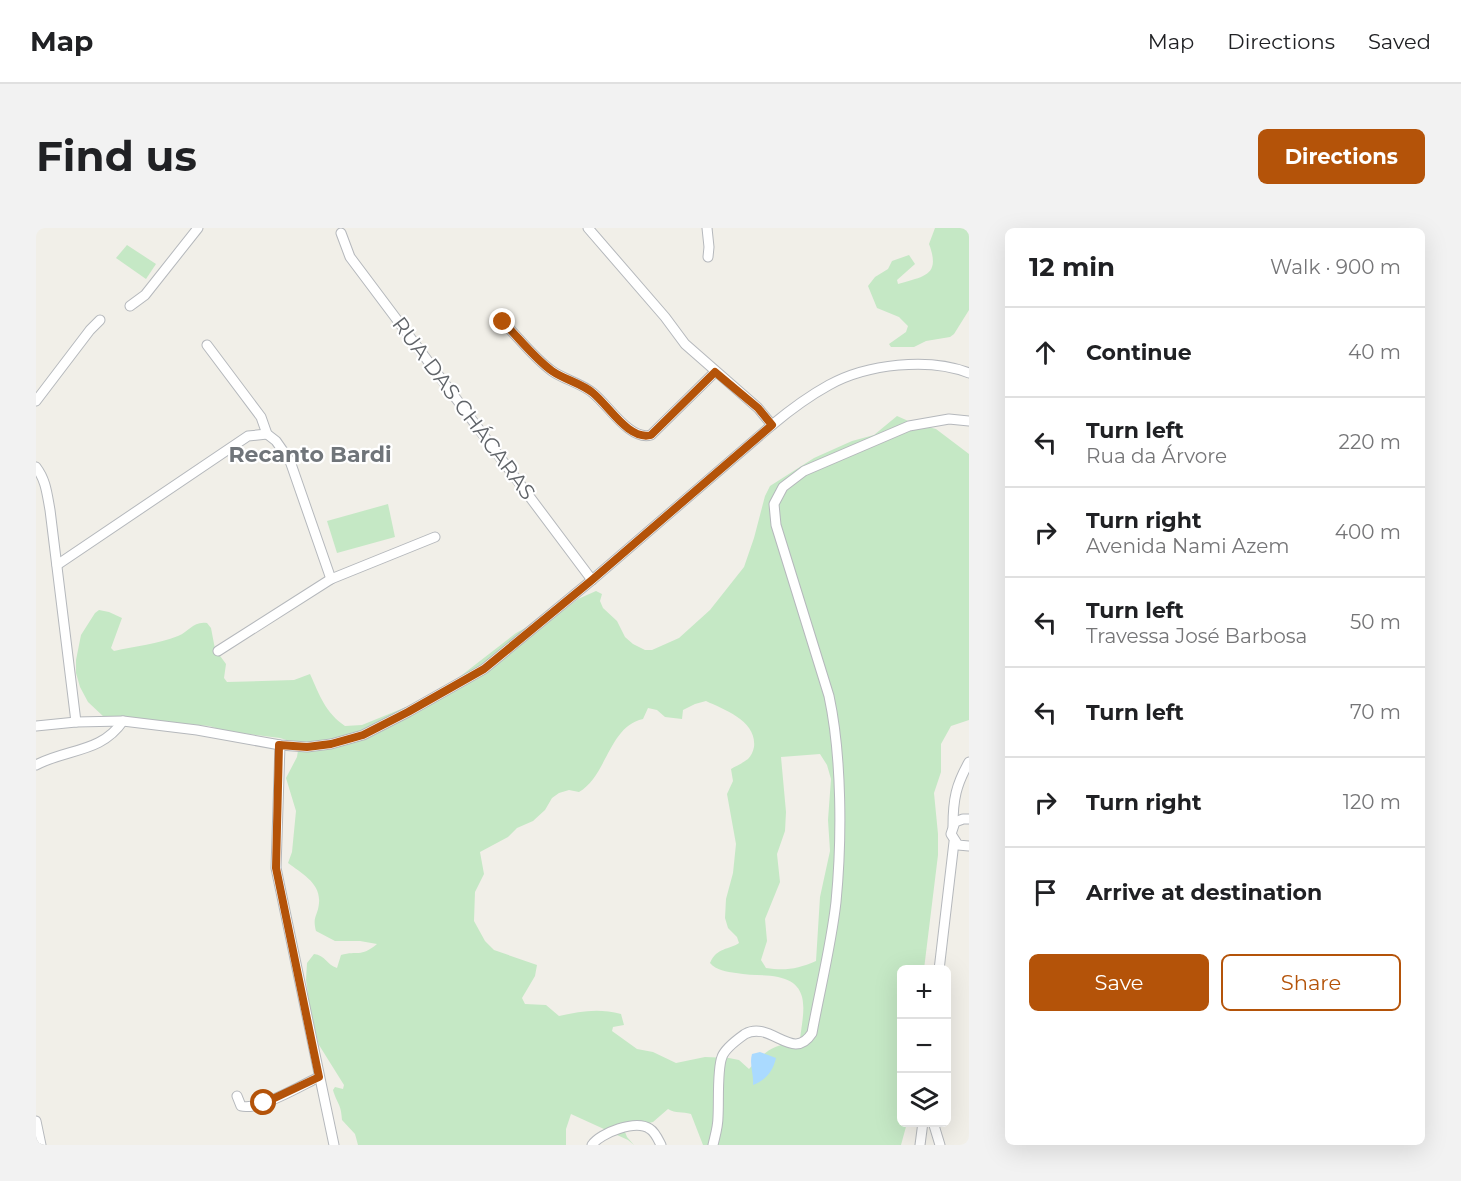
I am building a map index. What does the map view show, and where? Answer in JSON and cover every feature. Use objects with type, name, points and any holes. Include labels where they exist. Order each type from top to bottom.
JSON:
[{"type":"street","points":[[130,306],[145,295],[198,228]]},
{"type":"street","points":[[588,228],[666,317],[685,344],[758,408],[772,425]]},
{"type":"street","points":[[708,228],[708,257]]},
{"type":"street","name":"RUA DAS CHÁCARAS","points":[[341,233],[350,257],[592,580]]},
{"type":"street","points":[[36,401],[100,320]]},
{"type":"street","points":[[503,322],[554,373],[586,388],[629,430],[646,437],[651,435],[715,372]]},
{"type":"street","points":[[207,345],[261,417],[267,434],[276,441],[290,461],[331,579]]},
{"type":"street","points":[[36,726],[123,721],[197,730],[279,745],[307,747],[331,744],[363,735],[484,669],[592,580],[791,409],[830,384],[875,368],[919,364],[957,368],[969,373]]},
{"type":"street","points":[[713,1145],[718,1121],[721,1060],[727,1049],[745,1034],[754,1031],[767,1033],[800,1045],[812,1033],[835,904],[839,865],[835,723],[829,696],[776,525],[774,504],[783,487],[804,471],[898,430],[949,418],[969,421]]},
{"type":"street","points":[[57,565],[248,436],[267,434]]},
{"type":"street","points":[[36,467],[46,486],[76,722]]},
{"type":"street","points":[[218,651],[331,579],[435,537]]},
{"type":"street","points":[[36,765],[97,745],[114,734],[123,721]]},
{"type":"street","points":[[279,745],[276,868],[334,1145]]},
{"type":"street","points":[[939,965],[954,842],[951,834],[952,802],[959,779],[969,762]]},
{"type":"street","points":[[953,826],[959,820],[969,819]]},
{"type":"street","points":[[954,842],[962,846],[969,846]]},
{"type":"street","points":[[237,1096],[241,1106],[248,1108],[264,1103],[319,1077]]},
{"type":"street","points":[[36,1121],[41,1145]]},
{"type":"street","points":[[592,1145],[599,1136],[641,1125],[654,1132],[661,1145]]},
{"type":"street","points":[[920,1145],[922,1127]]},
{"type":"street","points":[[935,1127],[940,1145]]},
{"type":"green space","points":[[935,228],[969,228],[969,310],[950,337],[926,341],[914,347],[891,347],[889,344],[906,332],[908,326],[899,317],[877,308],[868,286],[875,277],[888,269],[892,261],[909,255],[915,264],[897,280],[898,284],[928,273],[933,263],[929,244]]},
{"type":"green space","points":[[127,245],[156,264],[146,279],[116,258]]},
{"type":"green space","points":[[897,416],[936,429],[969,454],[969,720],[951,726],[941,744],[941,772],[934,793],[938,855],[924,965],[897,965],[897,1127],[906,1127],[901,1145],[703,1145],[691,1114],[668,1109],[653,1122],[627,1128],[625,1132],[627,1137],[634,1145],[628,1140],[571,1114],[566,1129],[566,1145],[358,1145],[355,1134],[342,1120],[340,1107],[333,1090],[335,1087],[343,1089],[344,1085],[319,1045],[311,1015],[306,980],[307,963],[314,954],[321,956],[337,968],[341,955],[363,952],[377,944],[335,941],[316,931],[315,919],[319,903],[317,890],[309,879],[288,863],[292,852],[296,811],[286,778],[297,757],[299,744],[280,738],[226,731],[209,726],[104,717],[88,702],[76,673],[81,635],[95,613],[99,610],[122,618],[111,648],[114,651],[170,639],[195,625],[207,623],[211,628],[215,649],[226,664],[224,678],[227,682],[294,680],[310,674],[324,703],[338,721],[345,726],[362,725],[411,705],[458,678],[516,633],[529,626],[534,633],[578,599],[596,591],[602,594],[600,601],[603,608],[617,621],[625,637],[633,644],[645,650],[652,650],[679,638],[710,610],[744,567],[770,486],[814,458],[852,441],[874,435]],"holes":[[[706,701],[745,723],[754,738],[752,754],[731,769],[733,781],[727,794],[736,844],[733,873],[726,899],[725,918],[728,928],[737,937],[739,943],[720,951],[710,963],[725,971],[773,976],[789,981],[801,993],[803,1001],[800,1039],[770,1050],[749,1069],[739,1060],[729,1058],[705,1057],[676,1063],[653,1052],[637,1049],[612,1031],[613,1027],[624,1025],[621,1014],[590,1011],[559,1016],[546,1005],[525,1004],[522,998],[535,976],[537,965],[494,950],[485,941],[474,921],[475,892],[484,874],[480,852],[508,837],[517,828],[533,821],[559,793],[569,790],[579,792],[588,785],[615,741],[632,723],[643,719],[648,708],[657,710],[665,717],[682,719],[683,710]],[[820,754],[827,765],[831,779],[828,820],[830,851],[820,897],[816,961],[791,969],[766,968],[761,960],[767,941],[765,919],[780,882],[777,854],[785,831],[786,812],[781,757]]]},
{"type":"green space","points":[[388,504],[395,537],[337,553],[327,521]]},
{"type":"water","points":[[760,1052],[776,1058],[768,1074],[753,1085],[752,1054]]},
{"type":"district","name":"Recanto Bardi","points":[[310,454]]},
{"type":"route","points":[[264,1103],[319,1077],[276,868],[279,745],[307,747],[331,744],[363,735],[484,669],[592,580],[772,425],[758,408],[715,372],[651,435],[646,437],[637,434],[629,430],[595,394],[554,373],[542,363],[503,322]]}]
